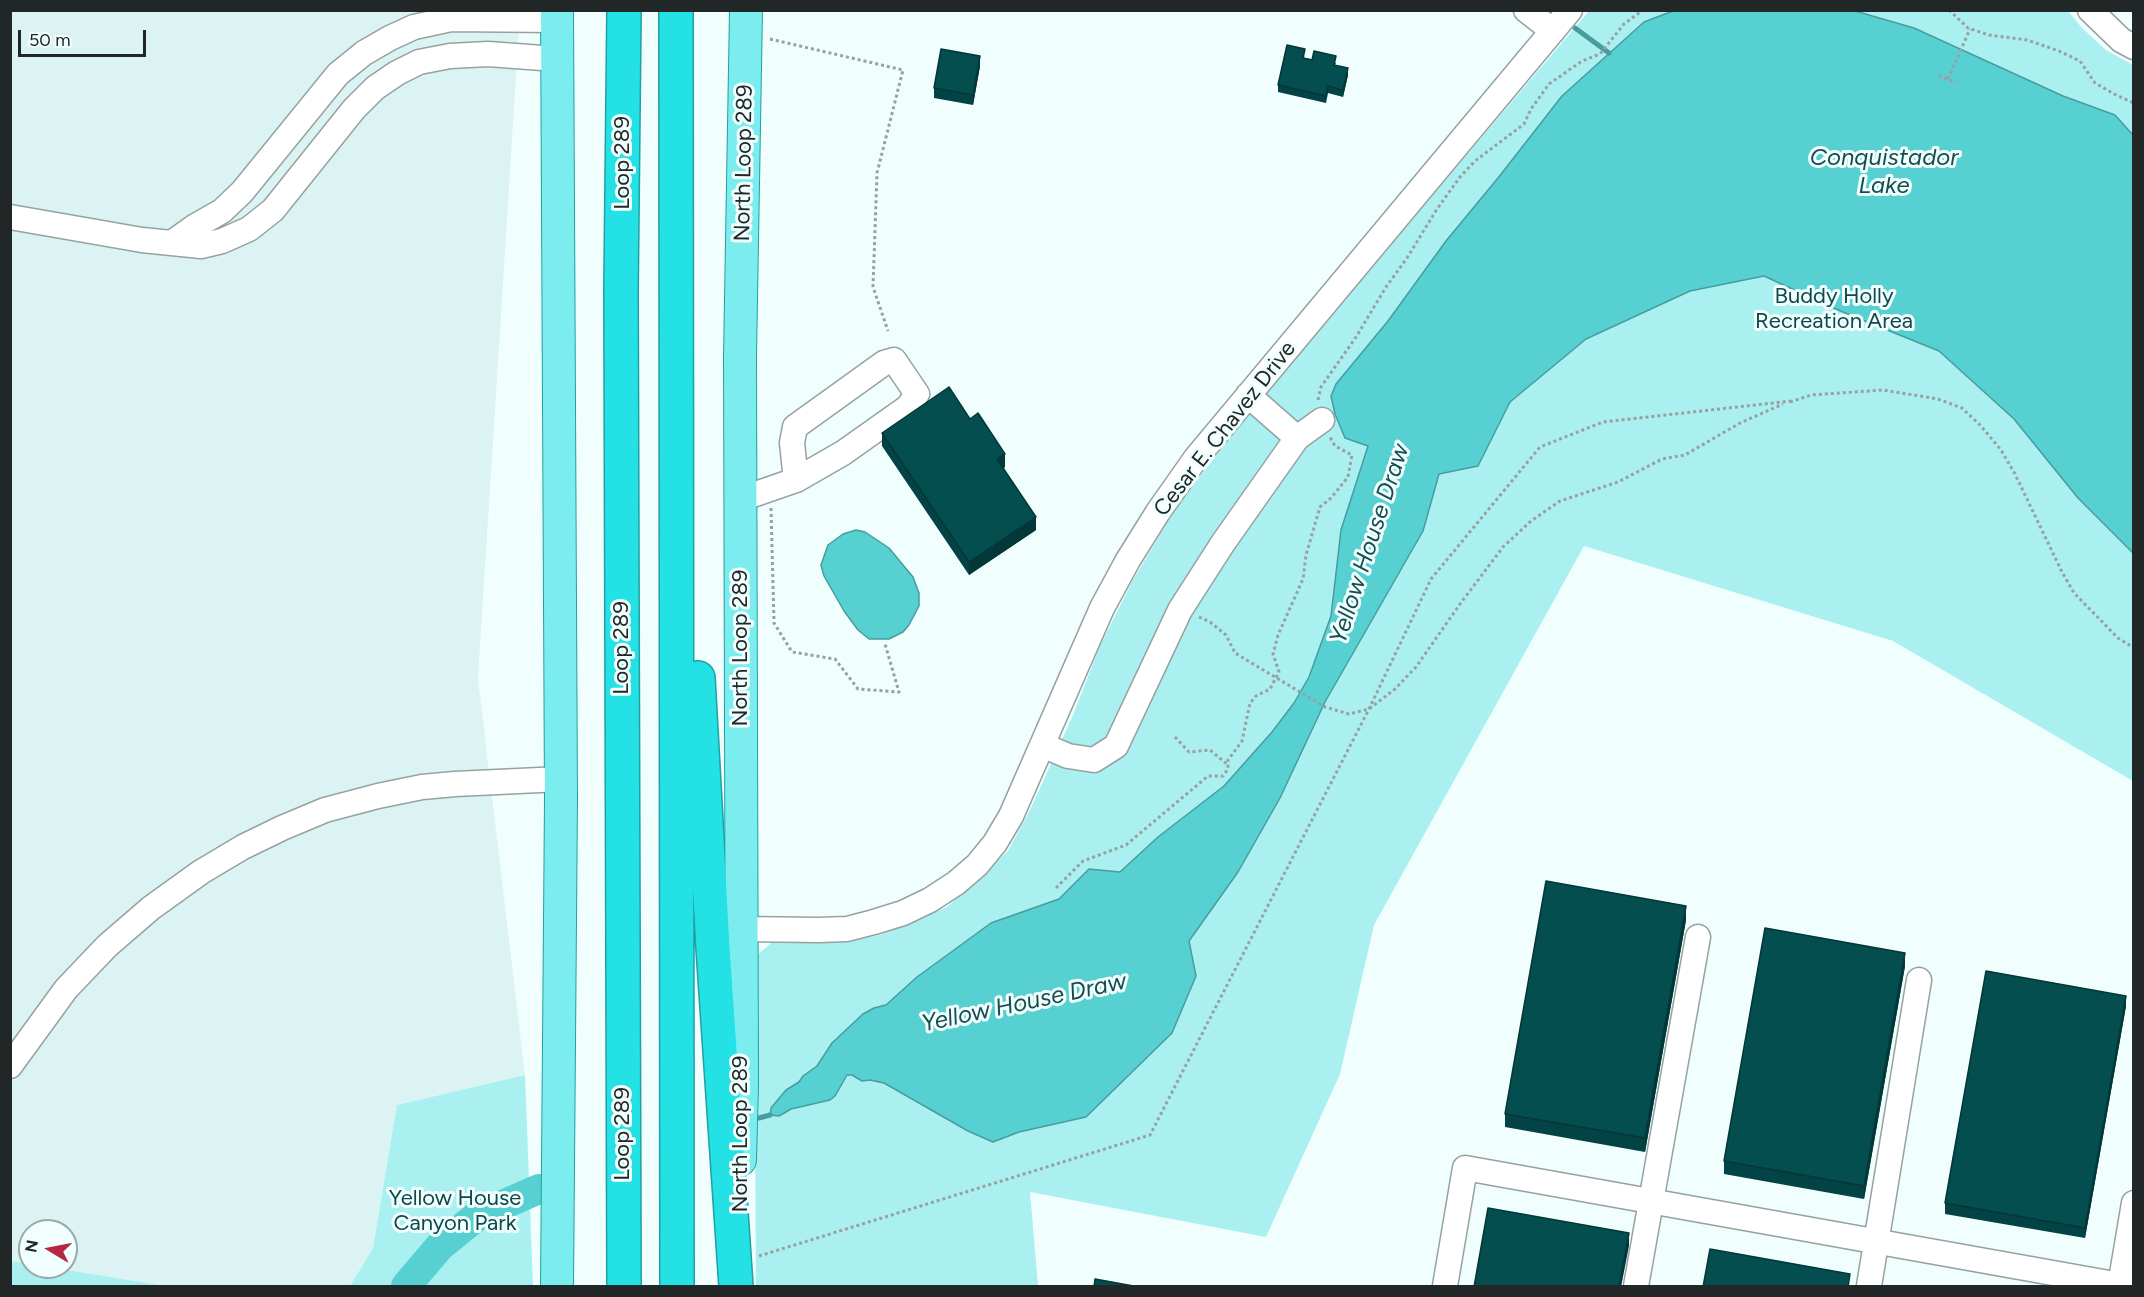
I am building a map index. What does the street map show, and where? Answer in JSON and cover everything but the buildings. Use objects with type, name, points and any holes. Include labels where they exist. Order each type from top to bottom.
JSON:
[{"type":"highway","points":[[607,10],[621,290]]},
{"type":"highway","name":"Loop 289","points":[[624,10],[621,290],[624,1287]]},
{"type":"highway","points":[[676,10],[677,1287]]},
{"type":"highway","points":[[676,147],[690,82],[691,10]]},
{"type":"highway","points":[[676,423],[692,482],[692,537],[713,958],[739,1278]]},
{"type":"highway","points":[[605,1287],[623,1134]]},
{"type":"main road","name":"North Loop 289","points":[[739,1278],[742,1085],[740,357],[746,10]]},
{"type":"main road","points":[[557,15],[561,779],[557,1287]]},
{"type":"street","points":[[1526,10],[1553,31]]},
{"type":"street","name":"Cesar E. Chavez Drive","points":[[740,929],[847,929],[903,914],[956,883],[977,865],[995,843],[1011,816],[1102,608],[1128,560],[1196,458],[1570,10]]},
{"type":"street","points":[[2090,10],[2121,40],[2133,47]]},
{"type":"street","points":[[173,242],[229,205],[338,74],[364,53],[414,27],[451,19],[557,15]]},
{"type":"street","points":[[10,217],[142,240],[201,246],[222,242],[249,229],[273,210],[354,109],[375,88],[397,73],[419,62],[450,56],[488,54],[556,59]]},
{"type":"street","points":[[741,500],[796,480],[843,453],[908,407],[917,394],[894,360],[884,363],[795,427],[792,443],[796,480]]},
{"type":"street","points":[[1248,395],[1297,438]]},
{"type":"street","points":[[1042,746],[1068,756],[1094,760],[1116,746],[1180,609],[1297,438],[1322,420]]},
{"type":"street","points":[[10,1066],[66,989],[107,946],[159,902],[201,872],[243,847],[325,810],[378,796],[455,783],[561,779]]},
{"type":"street","points":[[1636,1287],[1698,937]]},
{"type":"street","points":[[1869,1287],[1920,980]]},
{"type":"street","points":[[1444,1287],[1465,1168],[2120,1286],[2133,1203]]},
{"type":"path","points":[[1056,888],[1083,861],[1126,845],[1208,776],[1223,776],[1228,768],[1228,760],[1242,741],[1250,704],[1256,696],[1270,689],[1279,672],[1273,654],[1278,635],[1303,579],[1306,555],[1320,507],[1331,498],[1348,477],[1353,455],[1335,446],[1322,420],[1318,400],[1321,387],[1356,337],[1437,208],[1460,177],[1475,161],[1524,124],[1531,109],[1549,84],[1582,61],[1600,54],[1624,24],[1643,10]]},
{"type":"path","points":[[1949,10],[1970,29],[1989,35],[2027,40],[2080,61],[2095,83],[2133,103]]},
{"type":"path","points":[[1948,79],[1970,29]]},
{"type":"path","points":[[765,37],[903,70],[877,173],[873,286],[888,331]]},
{"type":"path","points":[[1939,75],[1956,83]]},
{"type":"path","points":[[1180,609],[1210,622],[1226,635],[1235,653],[1325,707],[1349,714],[1370,709],[1395,689],[1416,667],[1503,547],[1531,521],[1560,501],[1618,482],[1662,459],[1685,455],[1772,407],[1811,395],[1884,390],[1938,399],[1962,408],[1994,442],[2015,474],[2074,593],[2118,638],[2133,648]]},
{"type":"path","points":[[739,1278],[1150,1135],[1370,709],[1431,579],[1540,447],[1603,422],[1791,401]]},
{"type":"path","points":[[771,489],[774,623],[792,652],[835,659],[858,689],[899,692],[885,644]]},
{"type":"path","points":[[1176,737],[1189,752],[1210,750],[1228,765]]},
{"type":"shaded area","points":[[10,11],[520,11],[478,679],[525,1075],[397,1105],[373,1248],[350,1286],[166,1286],[78,1272],[78,1219],[18,1219],[18,1262],[11,1261]]},
{"type":"green space","name":"Buddy Holly Recreation Area","points":[[1589,11],[2068,11],[2082,28],[2106,50],[2133,65],[2133,781],[1893,641],[1584,546],[1374,925],[1340,1074],[1266,1237],[1030,1192],[1038,1286],[756,1286],[754,958],[771,943],[829,943],[880,935],[947,907],[1008,851],[1031,808],[1073,715],[1100,646],[1133,580],[1178,505],[1262,396]]},
{"type":"green space","name":"Yellow House Canyon Park","points":[[525,1075],[533,1286],[350,1286],[373,1248],[397,1105]]},
{"type":"green space","points":[[10,1261],[18,1262],[18,1279],[78,1279],[78,1272],[166,1286],[11,1286]]},
{"type":"water","name":"Conquistador Lake","points":[[1673,11],[1855,11],[1914,28],[2063,96],[2115,115],[2133,135],[2133,553],[2078,498],[2014,419],[1939,351],[1838,310],[1764,276],[1690,291],[1586,339],[1510,402],[1478,466],[1439,474],[1423,531],[1325,702],[1280,798],[1238,872],[1189,941],[1196,976],[1172,1033],[1086,1117],[1019,1132],[993,1142],[968,1131],[884,1083],[862,1081],[852,1075],[847,1075],[835,1096],[830,1100],[791,1109],[779,1116],[770,1115],[771,1108],[786,1090],[817,1066],[832,1043],[863,1014],[886,1005],[917,977],[991,923],[1059,899],[1089,869],[1120,872],[1158,837],[1224,786],[1272,732],[1294,703],[1309,677],[1331,616],[1341,530],[1368,446],[1345,438],[1335,414],[1331,396],[1336,384],[1388,321],[1446,241],[1562,96],[1644,22]]},
{"type":"water","points":[[856,530],[865,532],[889,548],[913,577],[919,593],[919,606],[909,625],[903,632],[889,639],[869,639],[858,630],[824,576],[821,565],[828,545],[843,534]]},
{"type":"waterway","points":[[1575,28],[1609,53]]},
{"type":"waterway","name":"Yellow House Draw","points":[[759,1118],[770,1115]]},
{"type":"waterway","name":"Yellow House Draw","points":[[406,1286],[440,1246],[477,1216],[539,1189]]}]
